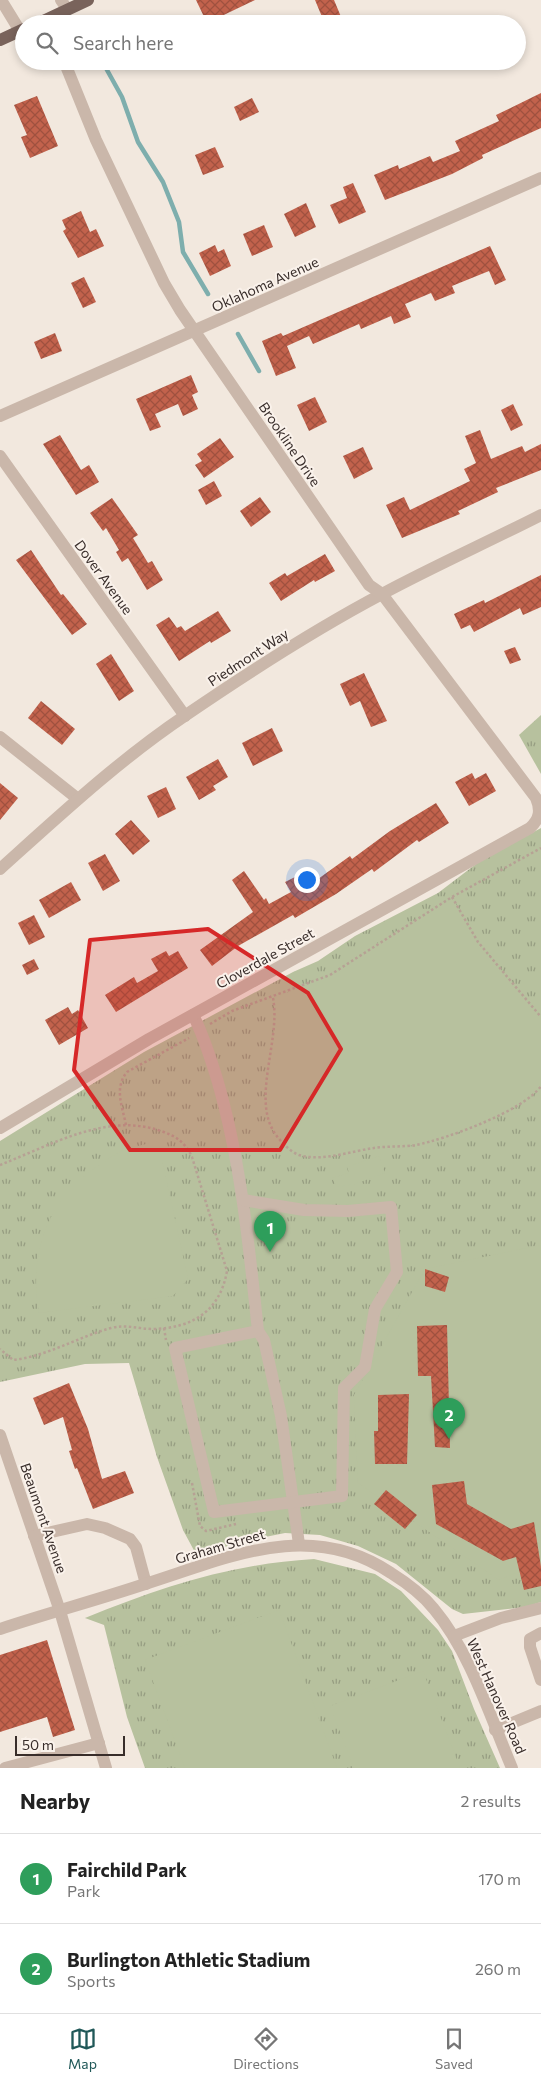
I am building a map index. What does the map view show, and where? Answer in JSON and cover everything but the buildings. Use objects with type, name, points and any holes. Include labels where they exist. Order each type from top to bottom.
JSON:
[{"type":"main road","points":[[64,5],[88,0]]},
{"type":"main road","points":[[0,40],[15,33]]},
{"type":"street","points":[[1,0],[15,20]]},
{"type":"street","name":"Brookline Drive","points":[[68,70],[96,140],[160,274],[194,332],[369,585],[382,594],[536,798],[540,812]]},
{"type":"street","name":"Oklahoma Avenue","points":[[0,416],[541,178]]},
{"type":"street","name":"Dover Avenue","points":[[0,456],[185,716]]},
{"type":"street","name":"Piedmont Way","points":[[0,869],[78,799],[185,716],[272,658],[382,594],[541,516]]},
{"type":"street","points":[[0,737],[78,799]]},
{"type":"street","name":"Cloverdale Street","points":[[0,1128],[193,1015],[530,828],[540,812]]},
{"type":"street","points":[[193,1015],[201,1030],[224,1104],[243,1200],[258,1331],[264,1340],[279,1407],[299,1544]]},
{"type":"street","points":[[243,1200],[304,1210],[348,1211],[391,1207],[398,1272],[375,1309],[365,1367],[344,1388],[342,1496],[214,1512],[175,1348],[258,1331]]},
{"type":"street","name":"Beaumont Avenue","points":[[0,1435],[60,1611],[106,1768]]},
{"type":"street","points":[[34,1536],[87,1524],[105,1528],[122,1535],[130,1539],[136,1547],[146,1584]]},
{"type":"street","name":"Graham Street","points":[[0,1629],[251,1550],[299,1544],[350,1552],[377,1564],[416,1590],[434,1608],[454,1636]]},
{"type":"street","points":[[454,1636],[501,1618],[541,1608]]},
{"type":"street","points":[[541,1633],[530,1639],[530,1647],[541,1680]]},
{"type":"street","name":"West Hanover Road","points":[[454,1636],[512,1768]]},
{"type":"street","points":[[496,1730],[541,1711]]},
{"type":"street","points":[[6,1768],[98,1743]]},
{"type":"path","points":[[126,1124],[119,1088],[120,1081],[128,1072],[225,1014],[312,983],[346,966],[374,945],[452,897],[541,848]]},
{"type":"path","points":[[452,897],[478,942],[541,1017]]},
{"type":"path","points":[[273,998],[275,1012],[274,1033],[266,1111],[273,1130],[289,1149],[298,1154],[315,1158],[376,1147],[414,1145],[437,1139],[520,1105],[536,1094],[541,1086]]},
{"type":"path","points":[[0,1165],[87,1131],[116,1124],[146,1126],[174,1135],[187,1146],[223,1253],[227,1271],[224,1289],[213,1308],[196,1319],[170,1327],[152,1329],[130,1325],[114,1327],[31,1358],[13,1360],[0,1348]]},
{"type":"highlighted area","points":[[208,929],[308,993],[341,1049],[280,1150],[130,1150],[74,1070],[90,940]]},
{"type":"green space","points":[[541,715],[541,774],[519,735]]},
{"type":"green space","points":[[541,828],[541,1602],[526,1607],[463,1614],[452,1609],[396,1564],[358,1546],[320,1535],[285,1533],[241,1542],[197,1556],[183,1530],[157,1457],[129,1363],[85,1364],[0,1382],[0,1141],[144,1052],[293,972],[318,961],[355,936],[438,893],[480,861]]},
{"type":"green space","points":[[452,897],[478,942],[541,1017],[541,1086],[519,1105],[502,1114],[483,1123],[429,1142],[411,1146],[374,1148],[327,1157],[308,1157],[295,1153],[279,1139],[268,1118],[266,1085],[273,1031],[273,998],[312,983],[346,966],[374,945]]},
{"type":"green space","points":[[158,1141],[188,1279],[173,1296],[39,1313],[36,1291],[40,1248],[46,1228],[67,1192],[83,1177],[109,1158],[124,1150]]},
{"type":"green space","points":[[379,1156],[385,1173],[355,1184],[337,1187],[332,1178],[349,1173],[347,1167]]},
{"type":"green space","points":[[541,1245],[541,1563],[499,1580],[358,1483],[354,1395],[425,1269]]},
{"type":"green space","points":[[314,1559],[375,1574],[401,1591],[438,1630],[452,1651],[474,1709],[500,1768],[145,1768],[127,1717],[104,1625],[85,1618],[141,1596],[197,1579],[254,1566]]},
{"type":"green space","points":[[279,1610],[337,1768],[185,1768],[145,1660]]},
{"type":"green space","points":[[423,1671],[460,1768],[354,1768],[330,1706]]},
{"type":"waterway","points":[[107,70],[122,97],[138,142],[163,182],[179,222],[183,252],[208,294]]},
{"type":"waterway","points":[[238,334],[259,371]]},
{"type":"place","name":"Fairchild Park","points":[[270,1252]]},
{"type":"place","name":"Burlington Athletic Stadium","points":[[449,1439]]}]
